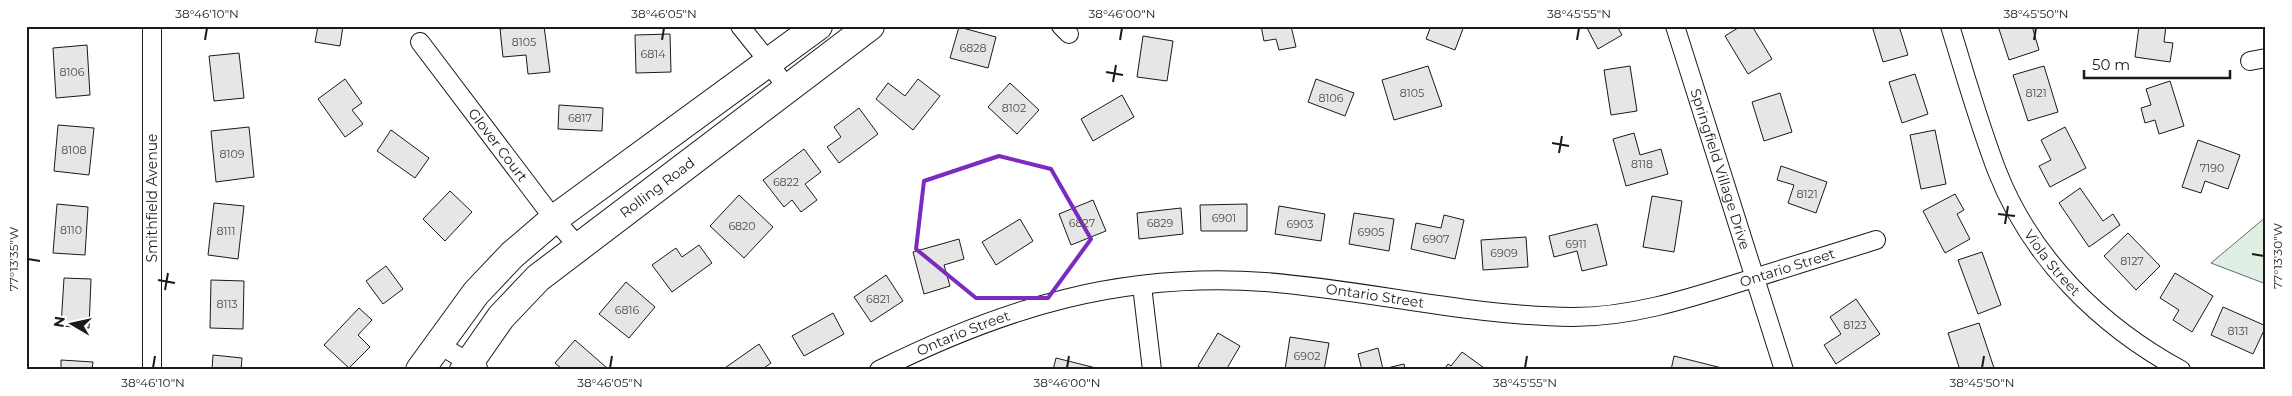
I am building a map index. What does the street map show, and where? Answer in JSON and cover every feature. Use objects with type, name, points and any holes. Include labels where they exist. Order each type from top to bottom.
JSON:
[{"type":"main road","points":[[420,370],[476,293],[512,255],[554,219],[818,26]]},
{"type":"main road","name":"Rolling Road","points":[[471,367],[501,317],[538,278],[870,26]]},
{"type":"street","name":"Smithfield Avenue","points":[[152,26],[152,370]]},
{"type":"street","points":[[740,26],[788,90]]},
{"type":"street","name":"Springfield Village Drive","points":[[1675,26],[1784,370]]},
{"type":"street","name":"Viola Street","points":[[1950,26],[1997,171],[2013,206],[2031,236],[2051,264],[2076,292],[2113,327],[2155,356],[2181,370]]},
{"type":"street","name":"Glover Court","points":[[420,42],[554,219],[578,246]]},
{"type":"street","name":"Ontario Street","points":[[878,370],[937,341],[1014,312],[1063,298],[1142,286],[1187,281],[1266,282],[1518,314],[1573,317],[1651,309],[1876,240]]},
{"type":"street","points":[[1142,286],[1152,370]]},
{"type":"street","points":[[438,344],[471,367]]},
{"type":"highlighted area","points":[[999,156],[1051,169],[1091,239],[1048,298],[976,298],[916,249],[924,181]]},
{"type":"green space","points":[[2266,217],[2266,284],[2211,263]]},
{"type":"building","points":[[318,26],[343,26],[340,46],[315,42]]},
{"type":"building","points":[[544,26],[550,72],[528,74],[526,55],[503,57],[500,29]]},
{"type":"building","points":[[1261,26],[1291,26],[1296,47],[1279,50],[1276,39],[1264,41]]},
{"type":"building","points":[[1431,26],[1464,26],[1455,50],[1426,39]]},
{"type":"building","points":[[1586,26],[1617,26],[1622,35],[1598,49]]},
{"type":"building","points":[[1741,26],[1752,26],[1772,59],[1748,74],[1725,36]]},
{"type":"building","points":[[1872,26],[1899,26],[1908,55],[1883,62]]},
{"type":"building","points":[[1998,26],[2032,26],[2039,50],[2009,60]]},
{"type":"building","points":[[2139,26],[2166,26],[2164,42],[2173,43],[2170,62],[2135,57]]},
{"type":"building","points":[[959,27],[996,37],[988,68],[950,58]]},
{"type":"building","points":[[670,34],[671,72],[636,73],[635,35]]},
{"type":"building","points":[[1143,36],[1173,41],[1167,81],[1137,77]]},
{"type":"building","points":[[87,45],[90,95],[56,98],[53,48]]},
{"type":"building","points":[[239,53],[244,98],[214,101],[209,56]]},
{"type":"building","points":[[1428,66],[1442,106],[1394,120],[1382,80]]},
{"type":"building","points":[[1630,66],[1637,111],[1611,115],[1604,70]]},
{"type":"building","points":[[2044,66],[2058,112],[2028,121],[2013,75]]},
{"type":"building","points":[[1915,74],[1928,114],[1902,123],[1889,82]]},
{"type":"building","points":[[345,79],[362,103],[352,110],[363,124],[345,137],[318,99]]},
{"type":"building","points":[[918,79],[940,96],[913,130],[876,99],[888,83],[905,96]]},
{"type":"building","points":[[1316,79],[1354,93],[1345,116],[1308,102]]},
{"type":"building","points":[[2170,81],[2184,126],[2159,134],[2155,120],[2145,123],[2141,108],[2151,105],[2146,89]]},
{"type":"building","points":[[1010,83],[1039,110],[1017,134],[988,107]]},
{"type":"building","points":[[1780,93],[1792,132],[1764,141],[1752,102]]},
{"type":"building","points":[[1122,95],[1134,117],[1093,141],[1081,119]]},
{"type":"building","points":[[559,105],[603,108],[602,131],[558,129]]},
{"type":"building","points":[[859,108],[878,134],[839,163],[827,147],[841,137],[834,127]]},
{"type":"building","points":[[58,125],[94,128],[89,175],[54,171]]},
{"type":"building","points":[[249,127],[254,177],[216,182],[211,131]]},
{"type":"building","points":[[2065,127],[2086,168],[2050,187],[2039,166],[2051,160],[2041,140]]},
{"type":"building","points":[[391,130],[429,158],[415,178],[377,151]]},
{"type":"building","points":[[1935,130],[1946,184],[1921,189],[1910,135]]},
{"type":"building","points":[[1634,133],[1640,155],[1661,149],[1668,174],[1626,186],[1613,139]]},
{"type":"building","points":[[2198,140],[2240,155],[2228,189],[2205,181],[2201,193],[2182,187]]},
{"type":"building","points":[[804,149],[821,172],[805,184],[817,200],[801,212],[792,200],[784,207],[763,180]]},
{"type":"building","points":[[1781,166],[1827,182],[1816,213],[1788,203],[1794,185],[1777,180]]},
{"type":"building","points":[[2080,188],[2103,221],[2113,214],[2120,225],[2089,247],[2059,203]]},
{"type":"building","points":[[450,191],[472,212],[445,241],[423,219]]},
{"type":"building","points":[[1955,194],[1964,210],[1957,214],[1970,239],[1945,253],[1923,211]]},
{"type":"building","points":[[739,195],[773,227],[744,258],[710,226]]},
{"type":"building","points":[[1652,196],[1682,201],[1674,252],[1643,247]]},
{"type":"building","points":[[1093,200],[1106,231],[1071,245],[1059,214]]},
{"type":"building","points":[[214,203],[244,206],[238,259],[208,255]]},
{"type":"building","points":[[57,204],[88,207],[85,255],[53,253]]},
{"type":"building","points":[[1247,204],[1247,231],[1201,231],[1200,205]]},
{"type":"building","points":[[1279,206],[1325,214],[1321,241],[1275,234]]},
{"type":"building","points":[[1181,208],[1183,234],[1139,239],[1137,213]]},
{"type":"building","points":[[1354,213],[1394,219],[1389,251],[1349,244]]},
{"type":"building","points":[[1444,215],[1464,220],[1455,259],[1411,249],[1416,223],[1441,228]]},
{"type":"building","points":[[1020,219],[1033,241],[996,265],[982,242]]},
{"type":"building","points":[[1597,224],[1607,265],[1582,271],[1577,251],[1554,257],[1549,236]]},
{"type":"building","points":[[2128,233],[2160,266],[2136,290],[2104,256]]},
{"type":"building","points":[[1526,237],[1528,267],[1483,270],[1481,240]]},
{"type":"building","points":[[959,239],[964,259],[944,265],[950,286],[924,294],[913,252]]},
{"type":"building","points":[[699,245],[712,263],[672,292],[652,265],[676,248],[682,257]]},
{"type":"building","points":[[1982,252],[2001,305],[1978,314],[1958,260]]},
{"type":"building","points":[[386,266],[403,289],[383,304],[366,281]]},
{"type":"building","points":[[2175,273],[2213,296],[2192,332],[2173,320],[2179,310],[2160,298]]},
{"type":"building","points":[[886,275],[903,301],[871,322],[854,297]]},
{"type":"building","points":[[64,278],[91,279],[89,328],[61,326]]},
{"type":"building","points":[[211,280],[244,281],[243,329],[210,328]]},
{"type":"building","points":[[626,282],[655,307],[629,338],[599,314]]},
{"type":"building","points":[[1856,299],[1880,334],[1836,364],[1824,345],[1841,334],[1830,317]]},
{"type":"building","points":[[2223,307],[2266,326],[2253,354],[2211,335]]},
{"type":"building","points":[[359,308],[372,320],[358,335],[370,347],[349,368],[324,345]]},
{"type":"building","points":[[833,313],[844,334],[804,356],[792,336]]},
{"type":"building","points":[[1979,323],[1994,368],[1960,370],[1948,333]]},
{"type":"building","points":[[1218,333],[1240,346],[1226,370],[1204,370],[1198,366]]},
{"type":"building","points":[[1290,337],[1329,343],[1324,370],[1285,370]]},
{"type":"building","points":[[575,340],[607,368],[606,370],[563,370],[555,363]]},
{"type":"building","points":[[759,344],[771,363],[761,370],[722,370]]},
{"type":"building","points":[[1378,348],[1383,369],[1404,364],[1405,370],[1362,370],[1358,354]]},
{"type":"building","points":[[1462,352],[1487,370],[1444,370],[1448,364],[1451,366]]},
{"type":"building","points":[[213,355],[242,358],[241,370],[212,370]]},
{"type":"building","points":[[1674,356],[1730,370],[1671,370]]},
{"type":"building","points":[[1056,358],[1100,369],[1100,370],[1053,370]]},
{"type":"building","points":[[61,360],[93,362],[92,370],[61,370]]}]
